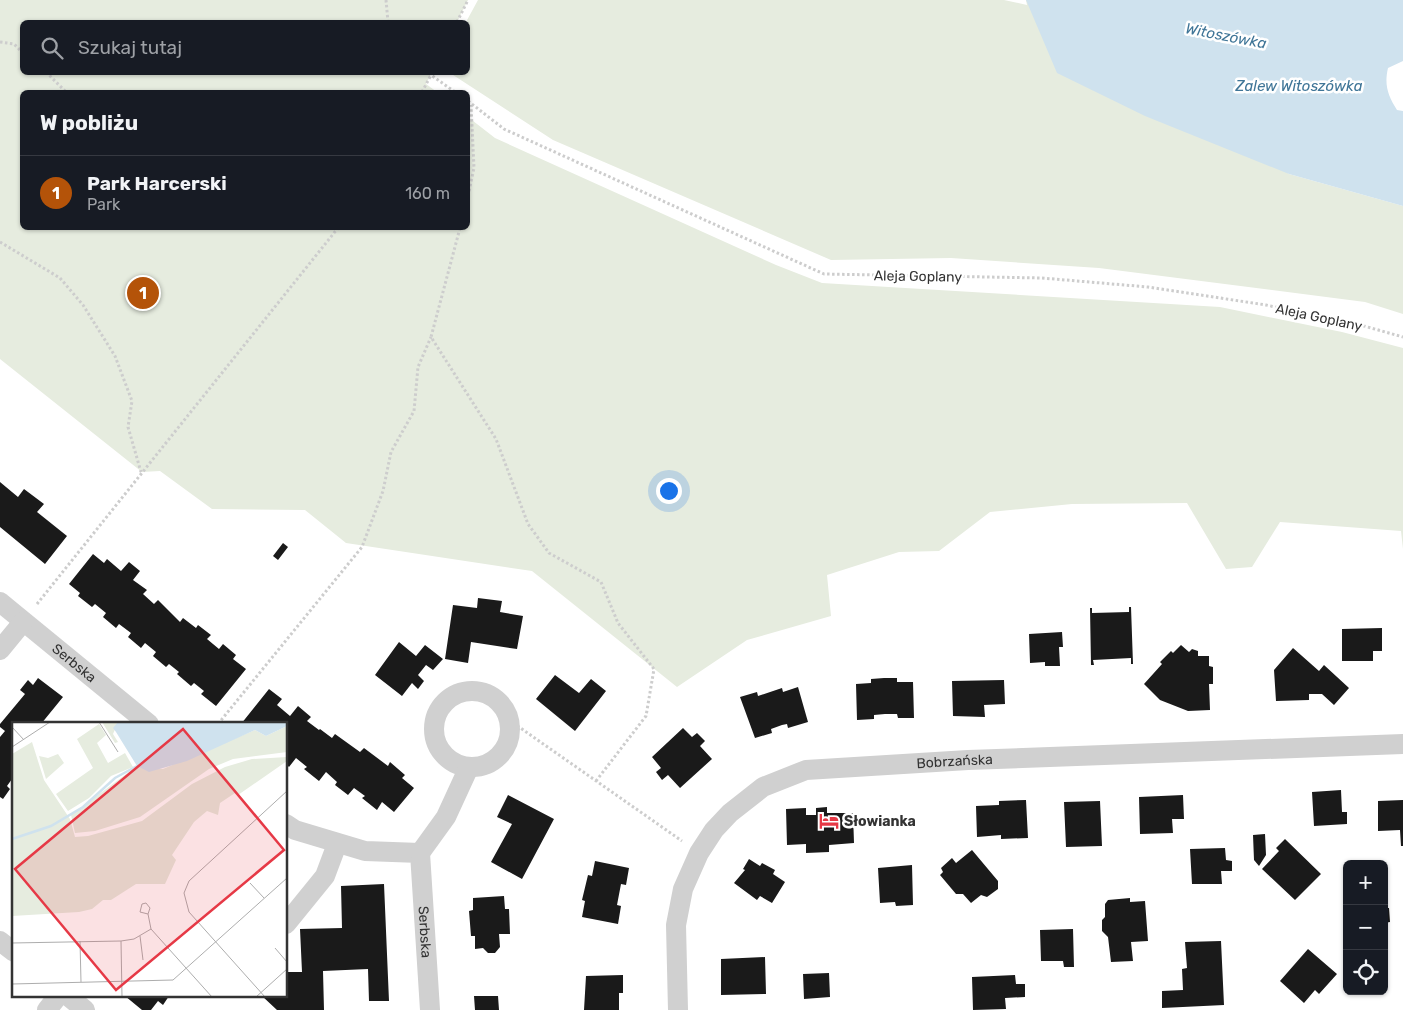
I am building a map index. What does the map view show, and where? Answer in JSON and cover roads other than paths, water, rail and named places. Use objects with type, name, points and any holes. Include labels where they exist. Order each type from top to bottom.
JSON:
[{"type":"street","name":"Serbska","points":[[0,602],[147,722]]},
{"type":"street","points":[[0,650],[23,622]]},
{"type":"street","points":[[463,692],[478,692],[492,697],[504,707],[510,720],[510,735],[506,748],[496,759],[483,766],[469,767],[454,763],[443,753],[436,739],[434,724],[439,710],[449,699],[463,692]]},
{"type":"street","name":"Bobrzańska","points":[[678,1010],[676,925],[683,889],[699,853],[714,830],[730,813],[763,787],[806,770],[968,760],[1403,744]]},
{"type":"street","points":[[288,825],[295,830],[337,844],[365,851],[420,853],[446,817],[469,767]]},
{"type":"street","points":[[288,922],[325,876],[337,844]]},
{"type":"street","name":"Serbska","points":[[420,853],[430,1010]]},
{"type":"street","points":[[0,941],[12,950]]},
{"type":"street","points":[[47,1010],[56,998]]},
{"type":"street","points":[[70,998],[85,1010]]},
{"type":"water","name":"Zalew Witoszówka","points":[[1026,0],[1403,0],[1403,61],[1388,68],[1386,80],[1391,100],[1397,110],[1403,111],[1403,206],[1289,174],[1145,116],[1057,73]]},
{"type":"place","name":"Park Harcerski","points":[[143,293]]},
{"type":"place","name":"Słowianka","points":[[829,821]]},
{"type":"water label","name":"Witoszówka","points":[[1226,36]]}]
